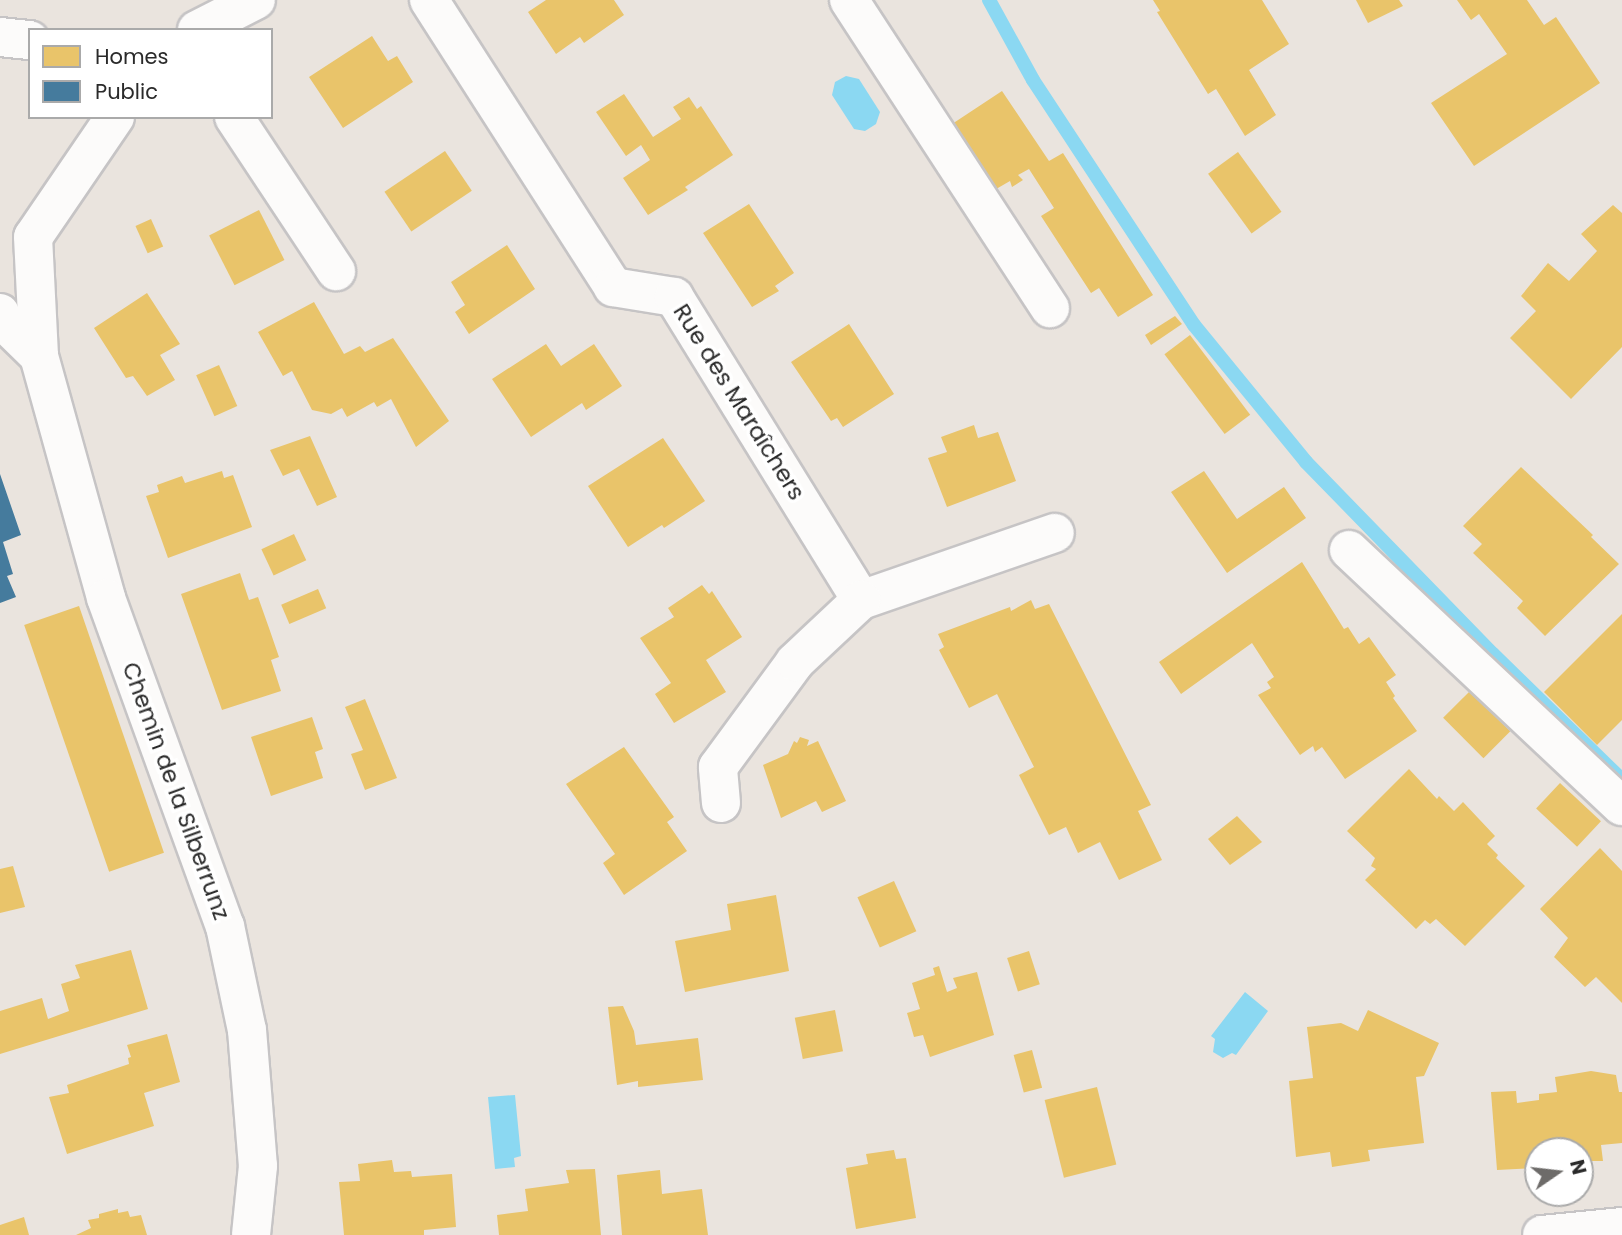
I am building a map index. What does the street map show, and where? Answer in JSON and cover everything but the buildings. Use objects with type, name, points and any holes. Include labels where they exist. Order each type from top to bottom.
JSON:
[{"type":"street","points":[[201,28],[256,0]]},
{"type":"street","name":"Rue des Maraîchers","points":[[429,0],[613,287],[674,297],[861,600]]},
{"type":"street","points":[[849,0],[1050,308]]},
{"type":"street","points":[[0,37],[28,40]]},
{"type":"street","name":"Chemin de la Silberrunz","points":[[114,119],[17,236],[39,356],[106,598],[225,926],[248,1043],[258,1166],[251,1235]]},
{"type":"street","points":[[235,119],[336,271]]},
{"type":"street","points":[[0,313],[3,321],[39,356]]},
{"type":"street","points":[[721,803],[718,767],[795,662],[861,600],[1055,533]]},
{"type":"street","points":[[1349,550],[1622,806]]},
{"type":"street","points":[[1542,1235],[1622,1227]]},
{"type":"water","points":[[846,76],[859,79],[880,112],[876,124],[865,131],[854,129],[832,95],[835,82]]},
{"type":"water","points":[[1245,992],[1268,1011],[1236,1055],[1232,1053],[1223,1058],[1213,1052],[1215,1039],[1211,1036]]},
{"type":"water","points":[[515,1095],[521,1156],[514,1158],[515,1167],[495,1169],[488,1097]]},
{"type":"waterway","points":[[989,0],[1033,80],[1194,325],[1306,462],[1493,654],[1622,780]]}]
